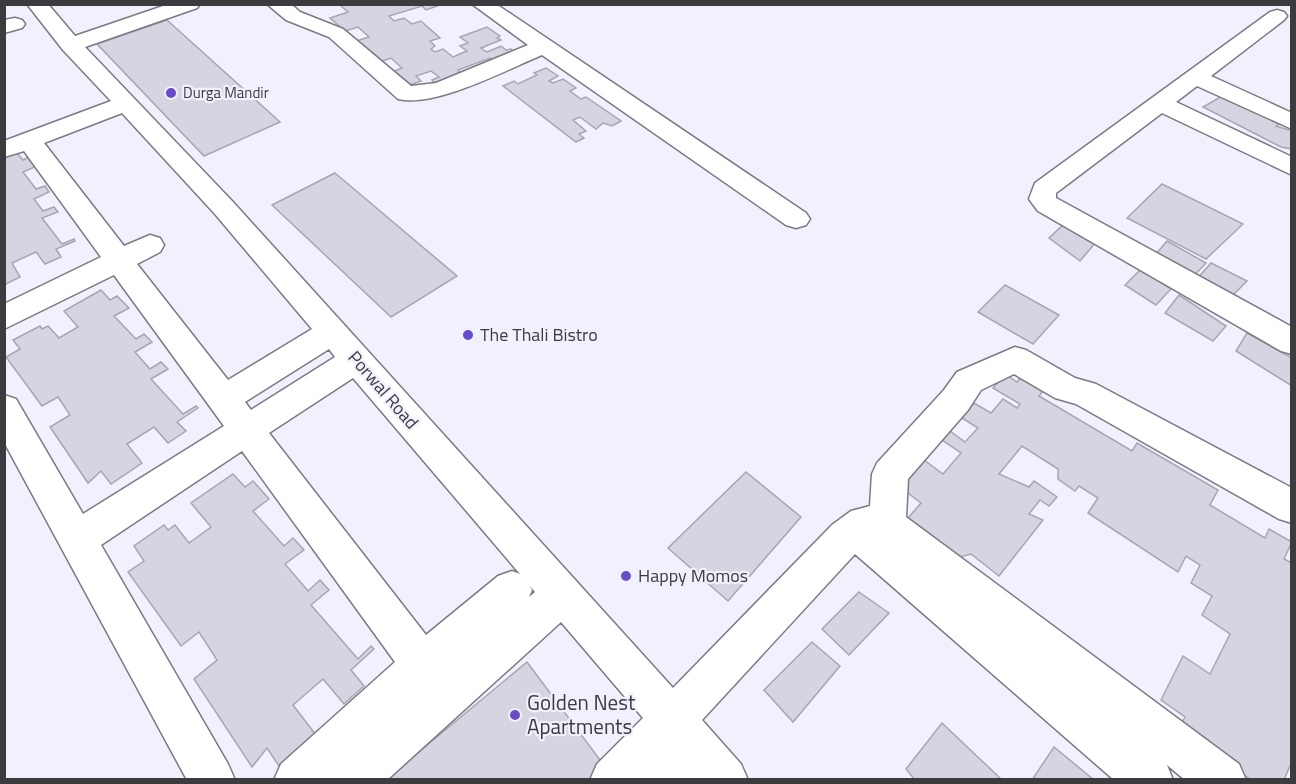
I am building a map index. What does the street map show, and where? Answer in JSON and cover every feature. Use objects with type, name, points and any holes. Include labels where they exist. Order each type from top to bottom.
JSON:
[{"type":"street","points":[[71,45],[190,4]]},
{"type":"street","points":[[482,4],[796,219]]},
{"type":"street","points":[[285,10],[319,7]]},
{"type":"street","points":[[285,10],[336,33],[406,94],[441,89],[544,46]]},
{"type":"street","points":[[1274,14],[1195,77],[1044,189],[1042,199],[1047,206],[1292,342]]},
{"type":"street","name":"Porwal Road","points":[[19,19],[71,45],[224,208],[698,750]]},
{"type":"street","points":[[1195,77],[1292,122]]},
{"type":"street","points":[[1160,103],[1292,167]]},
{"type":"street","points":[[125,104],[17,145],[119,261],[423,666]]},
{"type":"street","points":[[4,318],[150,245]]},
{"type":"street","points":[[223,399],[333,332]]},
{"type":"street","points":[[77,539],[357,359]]},
{"type":"street","points":[[871,528],[891,474],[956,400],[969,381],[1015,359],[1067,389],[1084,393],[1292,507]]},
{"type":"street","points":[[4,410],[212,780]]},
{"type":"street","points":[[666,780],[698,750],[845,537],[871,528]]},
{"type":"street","points":[[871,528],[1150,780]]},
{"type":"street","points":[[871,528],[1223,780]]},
{"type":"street","points":[[297,780],[423,666],[512,590]]},
{"type":"street","points":[[352,780],[562,594]]},
{"type":"street","points":[[612,780],[698,750]]},
{"type":"building","points":[[443,4],[426,10],[422,6],[389,16],[394,21],[404,18],[412,24],[421,21],[440,38],[430,41],[435,46],[431,49],[435,52],[443,49],[453,57],[467,51],[460,46],[468,43],[460,37],[487,27],[500,36],[497,38],[501,40],[481,48],[487,52],[501,46],[518,54],[496,63],[490,58],[458,70],[464,76],[438,86],[432,80],[439,77],[431,71],[416,76],[421,81],[407,86],[392,72],[402,68],[391,58],[380,62],[356,41],[369,37],[358,27],[345,31],[330,18],[348,12],[340,5]]},
{"type":"building","points":[[167,20],[280,122],[204,156],[97,44]]},
{"type":"building","points":[[546,68],[558,76],[549,81],[553,83],[563,79],[576,88],[570,91],[581,99],[586,97],[621,121],[612,126],[603,123],[596,129],[580,117],[573,120],[586,131],[579,134],[584,138],[576,142],[503,86],[514,81],[518,84]]},
{"type":"building","points":[[1224,95],[1284,121],[1276,126],[1292,131],[1292,149],[1281,147],[1203,107]]},
{"type":"building","points":[[17,153],[23,160],[29,157],[37,166],[23,172],[36,189],[45,186],[49,192],[34,199],[43,211],[54,207],[58,212],[42,218],[62,244],[74,239],[75,241],[56,249],[61,257],[45,264],[36,252],[12,263],[20,277],[4,285],[4,158]]},
{"type":"building","points":[[335,173],[457,276],[391,317],[272,205]]},
{"type":"building","points":[[1162,184],[1243,224],[1206,259],[1127,218]]},
{"type":"building","points":[[1064,224],[1096,242],[1080,261],[1049,238]]},
{"type":"building","points":[[1167,241],[1206,263],[1189,281],[1151,260]]},
{"type":"building","points":[[1211,263],[1247,281],[1228,300],[1194,282]]},
{"type":"building","points":[[1141,269],[1171,289],[1156,305],[1125,285]]},
{"type":"building","points":[[1005,285],[1059,315],[1033,344],[978,312]]},
{"type":"building","points":[[101,290],[110,300],[117,296],[129,308],[114,316],[136,339],[144,334],[152,342],[135,352],[150,369],[161,362],[168,369],[151,379],[183,414],[196,406],[198,408],[177,422],[186,431],[168,443],[154,427],[127,444],[142,463],[111,484],[101,471],[88,483],[50,427],[70,415],[58,397],[42,406],[6,357],[20,349],[13,340],[40,326],[42,329],[48,326],[59,338],[78,327],[64,311]]},
{"type":"building","points":[[1179,295],[1226,326],[1213,341],[1165,313]]},
{"type":"building","points":[[1247,333],[1292,358],[1292,386],[1236,351]]},
{"type":"building","points":[[1005,374],[1017,382],[1024,374],[1046,387],[1039,396],[1132,451],[1137,443],[1218,490],[1210,505],[1265,538],[1269,529],[1292,542],[1284,559],[1292,563],[1292,761],[1284,780],[1251,780],[1180,726],[1185,717],[1161,700],[1183,656],[1210,674],[1230,634],[1202,615],[1212,596],[1191,583],[1200,565],[1186,556],[1178,572],[1088,513],[1098,498],[1079,486],[1075,491],[1058,479],[1058,469],[1022,446],[999,474],[1029,487],[1034,481],[1057,497],[1049,506],[1040,500],[1029,514],[1043,520],[999,576],[971,554],[960,557],[908,518],[921,503],[900,487],[924,460],[943,474],[961,453],[942,440],[950,431],[965,442],[978,428],[962,418],[974,403],[991,413],[1003,399],[1017,408],[1020,404],[993,388]]},
{"type":"building","points":[[746,472],[801,517],[728,601],[668,548]]},
{"type":"building","points":[[233,474],[245,487],[253,481],[269,499],[253,511],[284,546],[293,538],[304,550],[285,564],[308,591],[320,580],[329,590],[311,605],[358,659],[371,646],[374,649],[351,670],[364,686],[344,704],[323,679],[293,705],[316,735],[281,769],[267,748],[252,767],[194,679],[217,660],[199,632],[181,646],[128,572],[144,561],[134,546],[164,525],[168,530],[175,525],[189,543],[211,527],[191,503]]},
{"type":"building","points":[[859,592],[889,613],[849,655],[822,629]]},
{"type":"building","points":[[812,642],[840,666],[793,722],[764,690]]},
{"type":"building","name":"Golden Nest Apartments","points":[[527,662],[606,768],[594,780],[385,780]]},
{"type":"building","points":[[942,723],[1002,780],[915,780],[906,769]]},
{"type":"building","points":[[1054,747],[1094,780],[1032,780]]},
{"type":"place","name":"Durga Mandir","points":[[171,93]]},
{"type":"place","name":"The Thali Bistro","points":[[468,335]]},
{"type":"place","name":"Happy Momos","points":[[626,576]]},
{"type":"place","name":"Golden Nest Apartments","points":[[515,715]]}]
